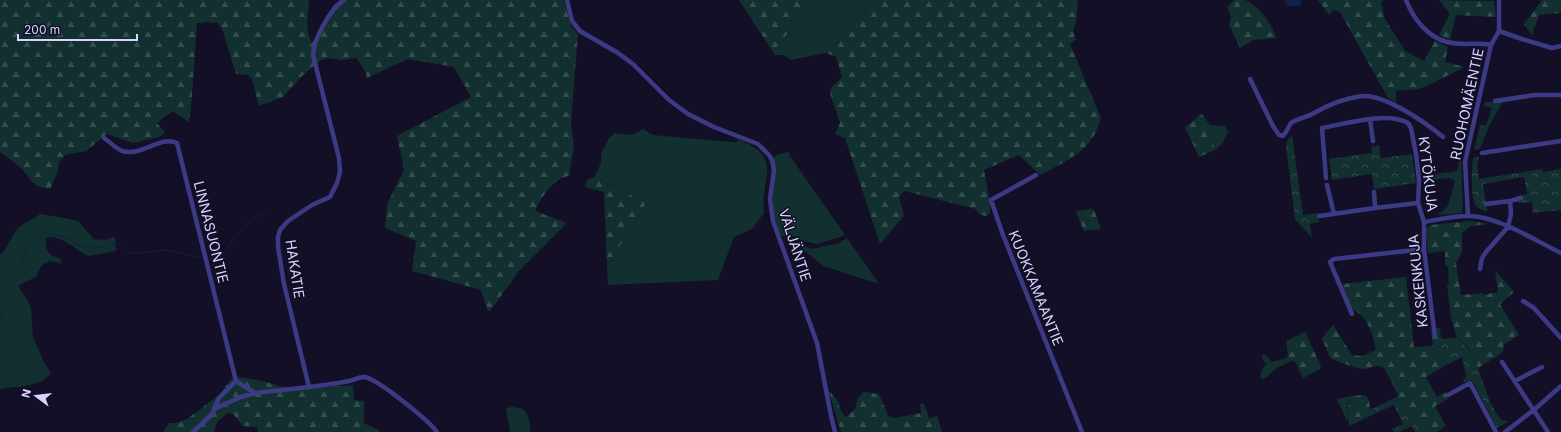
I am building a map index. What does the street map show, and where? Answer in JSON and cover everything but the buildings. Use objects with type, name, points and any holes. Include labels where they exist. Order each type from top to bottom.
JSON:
[{"type":"street","name":"HAKATIE","points":[[309,387],[284,284],[277,240],[280,230],[288,221],[312,205],[330,197],[337,183],[340,172],[339,158],[313,55],[320,32],[330,16],[344,0]]},
{"type":"street","name":"VÄLJÄNTIE","points":[[567,0],[572,21],[580,31],[618,53],[633,64],[669,100],[688,114],[714,127],[758,144],[769,155],[772,160],[774,170],[770,199],[773,221],[817,343],[831,416],[836,432]]},
{"type":"street","points":[[1406,0],[1422,27],[1439,39],[1447,42],[1491,45]]},
{"type":"street","points":[[1498,0],[1500,31],[1552,48],[1561,46]]},
{"type":"street","name":"RUOHOMÄENTIE","points":[[1468,216],[1465,162],[1491,45],[1500,31]]},
{"type":"street","points":[[1250,79],[1279,135],[1283,136],[1290,124],[1327,106],[1342,100],[1363,96],[1373,97],[1388,102],[1415,117],[1443,137]]},
{"type":"street","points":[[1495,101],[1536,95],[1561,95]]},
{"type":"street","points":[[1410,126],[1415,117]]},
{"type":"street","name":"KYTÖKUJA","points":[[1326,178],[1322,128],[1370,120],[1397,118],[1408,123],[1410,126],[1416,154],[1419,180],[1418,203],[1424,222]]},
{"type":"street","points":[[1370,120],[1372,141]]},
{"type":"street","name":"LINNASUONTIE","points":[[104,138],[118,149],[128,152],[142,150],[169,142],[176,142],[179,146],[236,381]]},
{"type":"street","points":[[1482,153],[1561,140]]},
{"type":"street","name":"KUOKKAMAANTIE","points":[[1036,175],[991,200],[1003,235],[1082,432]]},
{"type":"street","points":[[1327,185],[1334,214]]},
{"type":"street","points":[[1374,192],[1375,208]]},
{"type":"street","points":[[1486,204],[1521,198]]},
{"type":"street","points":[[1480,269],[1482,258],[1486,252],[1508,227],[1511,214],[1510,201]]},
{"type":"street","points":[[1319,216],[1418,203]]},
{"type":"street","points":[[1424,222],[1468,216],[1487,218],[1561,254]]},
{"type":"street","name":"KASKENKUJA","points":[[1424,222],[1424,249],[1435,337]]},
{"type":"street","points":[[1352,314],[1330,262],[1334,259],[1424,249]]},
{"type":"street","points":[[1523,301],[1534,308],[1561,338]]},
{"type":"street","points":[[1502,362],[1535,409],[1548,432]]},
{"type":"street","points":[[1515,381],[1542,367]]},
{"type":"street","points":[[193,432],[213,411],[225,403],[255,393],[340,383],[360,378],[368,378],[395,396],[431,425],[437,432]]},
{"type":"street","points":[[213,411],[219,398],[236,381],[255,393]]},
{"type":"street","points":[[1448,396],[1470,383],[1496,432]]},
{"type":"street","points":[[1505,432],[1535,409],[1561,386]]},
{"type":"green space","points":[[0,0],[309,0],[308,33],[312,43],[333,6],[340,0],[564,0],[571,26],[578,34],[571,123],[574,146],[569,176],[558,180],[548,189],[535,211],[567,223],[519,271],[490,311],[488,311],[481,290],[412,271],[416,241],[385,228],[387,204],[404,170],[397,136],[471,97],[454,67],[407,59],[367,78],[365,71],[356,58],[342,60],[328,58],[321,60],[302,76],[283,97],[259,106],[252,79],[248,75],[236,74],[223,31],[218,23],[206,22],[197,23],[189,122],[172,111],[157,123],[165,133],[159,137],[133,143],[107,134],[86,151],[65,155],[59,163],[58,171],[50,189],[39,187],[19,166],[0,152]]},
{"type":"green space","points":[[739,0],[814,0],[773,52]]},
{"type":"green space","points":[[814,0],[875,0],[826,53],[791,60],[784,55],[775,55],[773,52]]},
{"type":"green space","points":[[875,0],[1078,0],[1076,23],[1073,31],[1076,40],[1070,44],[1101,118],[1092,139],[1078,154],[1040,175],[1019,155],[984,170],[990,203],[990,214],[985,216],[979,214],[976,209],[904,191],[899,197],[904,216],[880,244],[845,138],[835,134],[840,123],[830,93],[831,88],[842,77],[836,57],[826,53]]},
{"type":"green space","points":[[1234,0],[1244,0],[1249,2],[1259,10],[1272,27],[1276,38],[1253,40],[1240,48],[1229,25],[1231,17],[1227,7]]},
{"type":"green space","points":[[1318,0],[1385,0],[1381,2],[1385,19],[1405,51],[1424,61],[1435,41],[1448,47],[1445,62],[1465,67],[1419,89],[1396,91],[1396,103],[1388,98],[1340,12],[1334,10],[1329,15]]},
{"type":"green space","points":[[1439,0],[1494,1],[1496,17],[1456,15],[1450,40],[1439,35],[1450,14]]},
{"type":"green space","points":[[1542,0],[1561,0],[1561,13],[1539,15],[1532,35],[1524,24]]},
{"type":"green space","points":[[1485,102],[1503,102],[1489,126],[1480,149],[1474,150],[1480,125],[1486,125],[1492,108],[1484,106]]},
{"type":"green space","points":[[1201,113],[1210,125],[1215,150],[1199,157],[1185,127]]},
{"type":"green space","points":[[1210,125],[1225,126],[1228,132],[1222,144],[1215,150]]},
{"type":"green space","points":[[643,129],[653,135],[732,142],[737,142],[738,139],[752,146],[761,153],[766,161],[767,169],[764,213],[752,229],[734,237],[718,280],[608,285],[607,267],[646,203],[594,177],[601,163],[601,154],[609,138],[615,133],[632,135]]},
{"type":"green space","points":[[1292,135],[1303,215],[1318,213],[1319,222],[1310,224],[1312,238],[1295,219],[1286,145],[1288,139]]},
{"type":"green space","points":[[1379,145],[1381,158],[1412,154],[1416,183],[1374,189],[1372,174],[1332,180],[1329,159],[1372,153],[1371,147]]},
{"type":"green space","points":[[789,152],[790,156],[845,235],[817,244],[803,241],[794,236],[781,236],[777,227],[772,198],[773,158],[776,155]]},
{"type":"green space","points":[[1461,155],[1462,213],[1438,215],[1448,206],[1455,180],[1448,178],[1424,181],[1423,176],[1457,171]]},
{"type":"green space","points":[[1479,157],[1477,165],[1479,179],[1542,169],[1543,172],[1561,169],[1561,210],[1533,213],[1532,202],[1518,203],[1516,196],[1527,194],[1524,177],[1483,184],[1487,212],[1478,208],[1474,202],[1472,176],[1473,158]]},
{"type":"green space","points":[[594,177],[646,203],[607,267],[604,192],[585,187],[587,180]]},
{"type":"green space","points":[[1091,209],[1094,210],[1101,229],[1084,231],[1076,212]]},
{"type":"green space","points":[[40,214],[78,221],[94,239],[104,240],[115,237],[116,251],[88,256],[61,240],[50,237],[46,238],[46,249],[51,255],[61,259],[61,264],[52,261],[45,263],[40,268],[36,277],[19,285],[31,308],[33,337],[43,360],[51,373],[46,378],[35,384],[0,389],[0,255],[18,228]]},
{"type":"green space","points":[[1471,221],[1490,224],[1471,226],[1462,233],[1462,252],[1456,263],[1461,295],[1483,293],[1483,295],[1498,292],[1495,270],[1514,292],[1500,304],[1519,335],[1503,345],[1504,349],[1499,355],[1478,368],[1470,350],[1457,338],[1451,317],[1447,284],[1449,284],[1448,266],[1445,266],[1445,251],[1428,253],[1426,229],[1430,225]]},
{"type":"green space","points":[[847,238],[879,284],[823,266],[794,242],[812,249],[839,243]]},
{"type":"green space","points":[[1406,277],[1414,347],[1433,346],[1448,364],[1426,377],[1437,397],[1445,392],[1448,399],[1435,406],[1446,426],[1437,432],[1424,432],[1408,416],[1397,397],[1398,395],[1385,369],[1377,366],[1361,369],[1330,358],[1322,338],[1333,325],[1352,355],[1362,356],[1376,350],[1369,326],[1362,316],[1351,309],[1342,284]]},
{"type":"green space","points":[[1440,328],[1441,339],[1457,338],[1470,351],[1478,367],[1494,409],[1501,420],[1509,421],[1497,428],[1472,380],[1463,382],[1466,376],[1462,357],[1448,364],[1433,346],[1431,329]]},
{"type":"green space","points":[[1305,332],[1321,366],[1320,369],[1303,378],[1295,361],[1292,361],[1288,355],[1286,341]]},
{"type":"green space","points":[[1263,354],[1266,355],[1272,362],[1286,358],[1288,355],[1292,361],[1278,367],[1267,377],[1261,379],[1261,373],[1266,364],[1262,358]]},
{"type":"green space","points":[[239,377],[263,381],[292,390],[353,385],[354,400],[364,401],[364,423],[379,430],[379,432],[258,432],[257,427],[243,426],[233,414],[227,413],[217,422],[214,432],[163,432],[169,423],[176,423],[187,419],[219,395],[231,379]]},
{"type":"green space","points":[[829,392],[836,398],[841,412],[846,417],[855,409],[858,398],[864,392],[879,394],[888,416],[895,418],[921,413],[920,404],[923,403],[929,418],[937,416],[942,432],[841,432]]},
{"type":"green space","points":[[1362,395],[1367,397],[1370,409],[1374,408],[1376,413],[1350,426],[1347,415],[1351,396]]},
{"type":"green space","points":[[1351,396],[1347,407],[1347,421],[1337,399]]},
{"type":"green space","points":[[1397,397],[1408,416],[1424,432],[1415,432],[1412,426],[1399,432],[1394,432],[1392,429],[1403,424],[1394,405],[1376,413],[1374,408]]},
{"type":"green space","points":[[512,407],[525,411],[531,430],[529,432],[510,432],[506,408]]},
{"type":"water","points":[[1285,0],[1301,0],[1300,6],[1287,6]]},
{"type":"waterway","points":[[209,259],[218,259],[245,226],[259,215],[267,211]]},
{"type":"waterway","points":[[0,278],[14,271],[19,266],[27,248],[37,242],[41,235],[45,233],[66,237],[74,241],[75,244],[92,248],[104,247],[116,242],[128,252],[136,253],[166,250],[202,258]]},
{"type":"waterway","points":[[0,313],[4,316],[0,319]]}]
